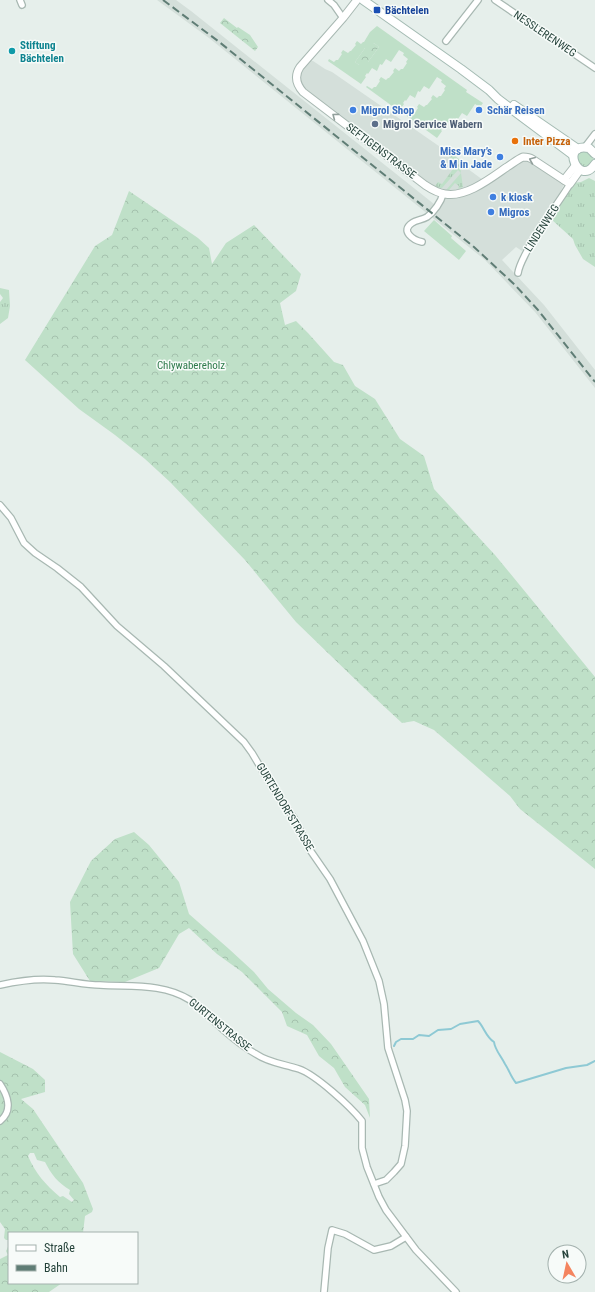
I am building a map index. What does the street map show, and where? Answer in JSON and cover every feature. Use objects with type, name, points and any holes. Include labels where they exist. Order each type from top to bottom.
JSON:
[{"type":"main road","points":[[363,0],[489,90],[498,99],[586,150],[573,159],[578,168],[588,170],[594,168]]},
{"type":"street","points":[[328,0],[334,5],[343,18]]},
{"type":"street","name":"SEFTIGENSTRASSE","points":[[357,0],[298,70],[296,79],[298,86],[303,92],[425,185],[443,194]]},
{"type":"street","points":[[446,41],[478,0]]},
{"type":"street","name":"NESSLERENWEG","points":[[495,0],[595,68]]},
{"type":"street","points":[[586,150],[595,134]]},
{"type":"street","points":[[422,242],[411,238],[408,231],[409,225],[414,221],[426,218],[442,199],[443,194],[456,194],[473,188],[487,181],[519,159],[525,157],[532,159],[567,182]]},
{"type":"street","name":"LINDENWEG","points":[[518,273],[534,237],[558,203],[567,182],[578,168]]},
{"type":"street","name":"GURTENDORFSTRASSE","points":[[0,505],[11,518],[24,543],[81,588],[117,626],[164,666],[244,742],[274,790],[294,818],[310,850],[330,879],[363,941],[379,981],[384,1004],[388,1048],[405,1100],[407,1111],[405,1146],[401,1164],[386,1180],[374,1184]]},
{"type":"street","name":"GURTENSTRASSE","points":[[2,983],[41,979],[100,985],[157,988],[184,996],[255,1054],[270,1062],[298,1069],[317,1078],[362,1121],[362,1148],[367,1167],[386,1210],[416,1250],[456,1292]]},
{"type":"street","points":[[0,1084],[7,1096],[8,1106],[6,1116],[0,1121]]},
{"type":"street","points":[[324,1292],[328,1248],[332,1230],[344,1234],[374,1250],[393,1245],[406,1237]]},
{"type":"shaded area","points":[[157,0],[176,0],[191,11],[439,208],[445,199],[454,197],[523,161],[529,160],[564,184],[556,202],[522,251],[516,247],[502,260],[544,305],[595,370],[595,388],[535,312],[485,260],[209,38]]},
{"type":"shaded area","points":[[309,60],[332,72],[459,160],[483,180],[465,189],[453,191],[433,187],[303,90],[299,74]]},
{"type":"green space","points":[[224,18],[237,28],[238,27],[250,35],[258,47],[255,51],[220,23]]},
{"type":"green space","points":[[377,26],[483,103],[480,107],[475,104],[467,116],[462,113],[458,119],[456,118],[453,125],[448,122],[444,128],[443,127],[437,138],[404,114],[405,113],[410,116],[414,114],[419,104],[424,107],[432,99],[431,98],[433,95],[437,98],[441,96],[446,86],[441,82],[442,80],[437,77],[429,89],[424,86],[420,92],[418,91],[415,98],[410,95],[406,101],[405,100],[399,111],[366,87],[367,86],[372,89],[376,87],[381,77],[386,80],[394,72],[393,71],[395,68],[399,71],[403,69],[408,59],[403,55],[404,53],[399,50],[391,62],[386,59],[382,65],[380,64],[377,71],[372,68],[368,74],[367,73],[361,84],[328,61],[329,59],[334,62],[338,60],[343,50],[348,53],[351,51],[356,45],[355,44],[357,41],[361,44],[364,42],[370,32]],"holes":[[[374,43],[379,47],[368,62],[363,59],[359,65],[355,62],[365,48],[368,51]]]},
{"type":"green space","points":[[374,43],[379,47],[368,62],[359,65],[355,62],[365,48]]},
{"type":"green space","points":[[585,151],[591,153],[593,159],[591,165],[585,167],[579,165],[577,159],[579,153]]},
{"type":"green space","points":[[452,154],[459,159],[461,173],[458,170],[442,188],[439,188],[435,186],[438,182],[442,184],[456,165],[454,160],[449,157]]},
{"type":"green space","points":[[461,173],[463,187],[458,189],[459,186],[455,183],[449,190],[446,190]]},
{"type":"green space","points":[[589,178],[595,181],[595,267],[583,259],[573,239],[551,219],[573,183],[581,182]]},
{"type":"green space","name":"Chlywabereholz","points":[[129,191],[198,238],[209,248],[212,264],[226,243],[254,225],[301,274],[296,291],[280,303],[285,325],[296,321],[334,362],[343,365],[355,386],[375,399],[400,439],[424,456],[434,489],[495,555],[595,677],[595,869],[520,809],[510,796],[434,730],[414,721],[402,723],[296,622],[245,560],[170,482],[145,459],[79,409],[25,360],[95,246],[112,235]]},
{"type":"green space","points":[[434,220],[466,251],[459,260],[424,231]]},
{"type":"green space","points":[[0,288],[9,290],[10,306],[8,318],[0,324],[0,302],[3,298],[0,294]]},
{"type":"green space","points":[[134,832],[149,845],[179,882],[189,914],[254,972],[268,989],[296,1013],[313,1025],[331,1044],[369,1099],[370,1118],[365,1105],[345,1087],[334,1068],[319,1056],[307,1035],[287,1026],[282,1012],[242,972],[217,954],[189,928],[179,934],[159,968],[125,982],[90,981],[73,954],[70,902],[91,861],[115,839]]},
{"type":"green space","points":[[0,1052],[33,1069],[45,1080],[45,1092],[21,1099],[33,1109],[83,1183],[93,1209],[92,1212],[85,1216],[83,1232],[8,1232],[8,1240],[6,1240],[4,1238],[5,1229],[0,1222]],"holes":[[[30,1153],[34,1153],[37,1160],[45,1162],[55,1178],[70,1190],[69,1194],[74,1200],[72,1202],[63,1196],[60,1197],[41,1178],[28,1156]]]},
{"type":"green space","points":[[8,1255],[8,1284],[61,1284],[49,1292],[0,1292],[0,1259]]},
{"type":"waterway","points":[[394,1046],[396,1042],[401,1039],[413,1039],[419,1035],[429,1036],[438,1030],[451,1029],[460,1024],[478,1021],[494,1042],[516,1083],[566,1068],[587,1065],[595,1061]]},
{"type":"railway","points":[[163,0],[218,41],[474,247],[515,285],[538,310],[595,382]]},
{"type":"place","name":"Bächtelen","points":[[377,10]]},
{"type":"place","name":"Stiftung Bächtelen","points":[[12,51]]},
{"type":"place","name":"Migrol Shop","points":[[353,110]]},
{"type":"place","name":"Schär Reisen","points":[[479,110]]},
{"type":"place","name":"Migrol Service Wabern","points":[[375,124]]},
{"type":"place","name":"Inter Pizza","points":[[515,141]]},
{"type":"place","name":"Miss Mary’s & M in Jade","points":[[500,157]]},
{"type":"place","name":"k kiosk","points":[[493,197]]},
{"type":"place","name":"Migros","points":[[491,212]]}]
